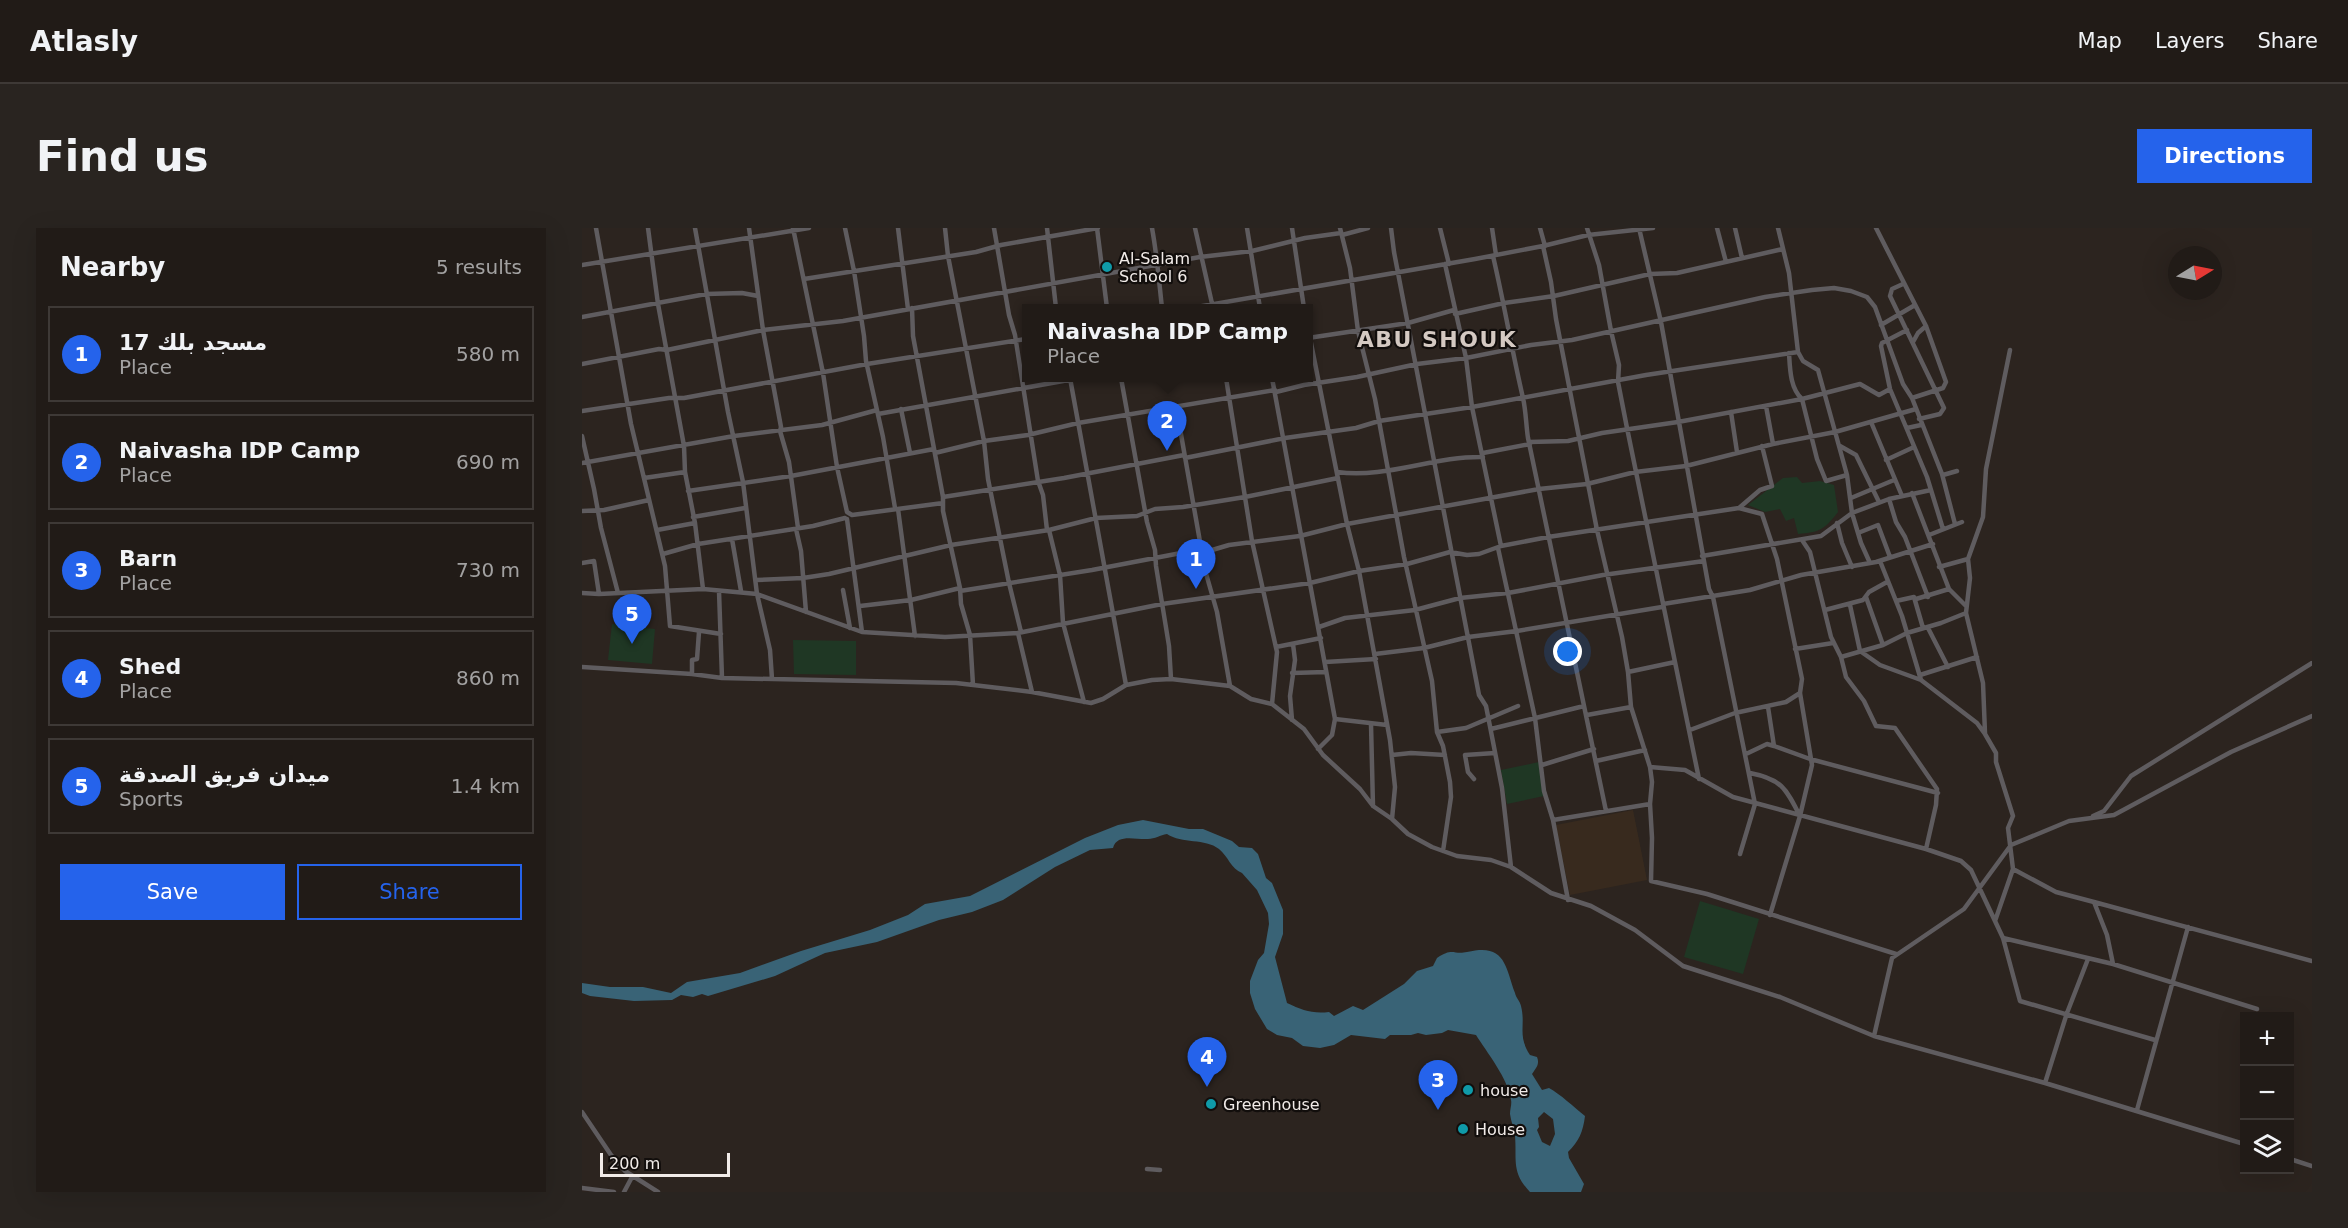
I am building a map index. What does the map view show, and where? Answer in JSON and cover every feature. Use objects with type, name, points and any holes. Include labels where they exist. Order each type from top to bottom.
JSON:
[{"type":"street","points":[[596,228],[618,358],[638,454],[663,554],[669,590],[670,626],[722,634]]},
{"type":"street","points":[[648,228],[658,304],[684,446],[684,472],[698,544],[703,589]]},
{"type":"street","points":[[695,228],[743,482],[757,594],[770,650],[772,679]]},
{"type":"street","points":[[750,228],[763,330],[774,383],[801,550],[806,612]]},
{"type":"street","points":[[582,265],[809,228]]},
{"type":"street","points":[[845,228],[854,271],[867,364],[896,509],[915,636]]},
{"type":"street","points":[[898,228],[943,511],[961,604],[970,635],[973,684]]},
{"type":"street","points":[[945,228],[948,256],[984,441],[990,488],[1032,692]]},
{"type":"street","points":[[994,228],[1038,481],[1060,575],[1063,623],[1084,702]]},
{"type":"street","points":[[1047,228],[1055,304]]},
{"type":"street","points":[[804,279],[902,264],[1098,228],[1106,304]]},
{"type":"street","points":[[1152,228],[1159,266],[1161,304]]},
{"type":"street","points":[[1195,228],[1212,304]]},
{"type":"street","points":[[1247,228],[1259,304]]},
{"type":"street","points":[[1292,228],[1303,304]]},
{"type":"street","points":[[582,364],[659,349],[667,350],[763,330],[861,317],[1200,257],[1252,251],[1294,240],[1368,228]]},
{"type":"street","points":[[1392,228],[1398,273],[1444,507],[1450,552],[1479,695],[1486,706],[1502,788],[1511,867]]},
{"type":"street","points":[[1440,228],[1454,312],[1466,358],[1499,547],[1535,718],[1544,791],[1553,820],[1568,900]]},
{"type":"street","points":[[1492,228],[1494,256],[1518,382],[1523,397],[1529,443],[1606,811]]},
{"type":"street","points":[[1540,228],[1587,484],[1628,672],[1631,707],[1650,767],[1652,782],[1651,881],[1707,894],[1896,954]]},
{"type":"street","points":[[1587,228],[1599,265],[1601,285],[1619,365],[1618,381],[1635,472],[1699,779]]},
{"type":"street","points":[[1223,304],[1494,256],[1588,235],[1653,228]]},
{"type":"street","points":[[1717,228],[1726,262]]},
{"type":"street","points":[[1735,228],[1742,258]]},
{"type":"street","points":[[1778,228],[1789,273],[1798,352],[1803,361],[1818,370],[1847,475],[1852,513],[1870,562]]},
{"type":"street","points":[[1876,228],[1926,326],[1946,382],[1943,388],[1911,398]]},
{"type":"street","points":[[793,229],[823,373],[837,467],[848,516],[862,632]]},
{"type":"street","points":[[1639,229],[1661,322],[1709,589],[1713,597],[1735,713],[1750,773],[1755,804],[1740,854]]},
{"type":"street","points":[[1341,232],[1358,331],[1370,374],[1415,610],[1432,681],[1437,732],[1445,755],[1451,797],[1443,851]]},
{"type":"street","points":[[1313,337],[1408,323],[1454,312],[1554,296],[1650,274],[1677,273],[1783,249]]},
{"type":"street","points":[[1903,284],[1890,292],[1933,390],[1943,406],[1943,412],[1907,428]]},
{"type":"street","points":[[688,491],[790,476],[910,453],[1031,434],[1078,423],[1275,391],[1417,364],[1466,358],[1661,322],[1790,293],[1834,288],[1851,291],[1873,302],[1903,384],[1916,409],[1943,475],[1955,524]]},
{"type":"street","points":[[582,317],[706,294],[742,293],[758,296]]},
{"type":"street","points":[[1881,325],[1915,305]]},
{"type":"street","points":[[1913,342],[1926,326]]},
{"type":"street","points":[[1907,330],[1888,342],[1882,343],[1881,346],[1890,388],[1931,490],[1943,529]]},
{"type":"street","points":[[582,411],[774,383],[867,364],[918,358],[1022,340]]},
{"type":"street","points":[[1985,734],[1983,683],[1966,613],[1970,578],[1968,559],[1983,517],[1986,469],[2010,350]]},
{"type":"street","points":[[663,554],[698,544],[836,522],[848,516],[943,500],[990,488],[1088,474],[1571,388],[1798,352]]},
{"type":"street","points":[[1790,353],[1792,381],[1802,399],[1817,459],[1826,481],[1847,475]]},
{"type":"street","points":[[1313,356],[1359,572],[1388,725],[1395,787],[1392,819]]},
{"type":"street","points":[[582,463],[734,436],[831,423],[878,412],[927,407],[1054,382]]},
{"type":"street","points":[[1071,382],[1126,685]]},
{"type":"street","points":[[1122,382],[1126,416],[1156,558],[1169,646],[1170,679]]},
{"type":"street","points":[[1227,382],[1252,541],[1276,647],[1272,704]]},
{"type":"street","points":[[1273,382],[1335,719],[1332,735],[1318,749]]},
{"type":"street","points":[[756,580],[803,578],[951,545],[1048,530],[1096,518],[1137,516],[1146,511],[1245,497],[1337,475],[1367,475],[1435,461],[1483,455],[1529,443],[1561,442],[1627,428],[1678,422],[1802,399],[1860,384],[1879,395],[1903,384]]},
{"type":"street","points":[[1176,406],[1202,551],[1217,612],[1230,686]]},
{"type":"street","points":[[1766,406],[1773,444]]},
{"type":"street","points":[[901,409],[910,453]]},
{"type":"street","points":[[860,606],[911,600],[1252,541],[1300,536],[1347,524],[1539,489],[1587,484],[1635,472],[1686,465],[1762,446],[1835,432],[1916,409]]},
{"type":"street","points":[[1731,412],[1737,452]]},
{"type":"street","points":[[1870,422],[1902,496]]},
{"type":"street","points":[[582,436],[618,593]]},
{"type":"street","points":[[1739,508],[1760,490],[1772,486],[1762,446]]},
{"type":"street","points":[[1840,446],[1856,455],[1879,502]]},
{"type":"street","points":[[1886,460],[1914,447]]},
{"type":"street","points":[[1920,461],[1933,455]]},
{"type":"street","points":[[1943,475],[1957,471]]},
{"type":"street","points":[[644,477],[684,472]]},
{"type":"street","points":[[1851,498],[1894,480]]},
{"type":"street","points":[[1319,627],[1345,618],[1415,610],[1460,598],[1508,593],[1557,582],[1655,568],[1770,543],[1821,536],[1852,513],[1889,499],[1931,490]]},
{"type":"street","points":[[1912,493],[1949,589],[1966,606]]},
{"type":"street","points":[[1889,499],[1896,522],[1928,597]]},
{"type":"street","points":[[582,511],[604,510],[649,500]]},
{"type":"street","points":[[657,530],[745,508]]},
{"type":"street","points":[[582,593],[703,589],[741,591],[757,594],[862,632],[915,636],[1020,632],[1162,604],[1310,583],[1407,564],[1450,552],[1467,555],[1548,537],[1739,508],[1762,514],[1777,560],[1802,679],[1800,693],[1812,765],[1800,816],[1770,915]]},
{"type":"street","points":[[1929,535],[1962,522]]},
{"type":"street","points":[[1837,523],[1852,567]]},
{"type":"street","points":[[1858,533],[1878,525],[1890,557]]},
{"type":"street","points":[[732,539],[741,591]]},
{"type":"street","points":[[1802,540],[1810,552],[1817,573],[1833,643],[1841,657],[1846,677],[1864,701],[1872,722],[1876,726],[1892,727],[1898,731],[1935,784],[1938,794],[1926,849]]},
{"type":"street","points":[[1325,662],[1375,657],[1468,637],[1616,615],[1713,597],[1880,561],[1933,544]]},
{"type":"street","points":[[1939,567],[1968,559]]},
{"type":"street","points":[[582,562],[594,561],[599,594]]},
{"type":"street","points":[[1880,561],[1896,600],[1921,677]]},
{"type":"street","points":[[1825,610],[1863,600],[1869,592],[1887,582]]},
{"type":"street","points":[[1896,600],[1911,596],[1916,599],[1928,597],[1949,589]]},
{"type":"street","points":[[843,590],[850,628]]},
{"type":"street","points":[[719,591],[722,678]]},
{"type":"street","points":[[1866,597],[1883,645]]},
{"type":"street","points":[[1916,599],[1926,628],[1948,667]]},
{"type":"street","points":[[1850,605],[1860,651],[1880,665],[1921,677],[1977,723],[1996,753],[1996,762],[2013,816],[2008,828],[2012,845],[2013,869],[1995,921]]},
{"type":"street","points":[[1841,657],[1883,645],[1907,633],[1966,613]]},
{"type":"street","points":[[692,674],[692,660],[697,659],[699,632]]},
{"type":"street","points":[[1276,647],[1321,638]]},
{"type":"street","points":[[1795,649],[1833,643]]},
{"type":"street","points":[[1292,720],[1290,696],[1295,660],[1293,644]]},
{"type":"street","points":[[1921,677],[1977,657]]},
{"type":"street","points":[[1628,672],[1675,662]]},
{"type":"street","points":[[2087,819],[2104,811],[2132,776],[2310,663],[2312,670]]},
{"type":"street","points":[[582,667],[722,678],[973,684],[1091,703],[1103,699],[1126,685],[1152,680],[1170,679],[1230,686],[1251,699],[1272,704],[1304,729],[1318,749],[1360,789],[1373,806],[1392,819],[1408,835],[1457,856],[1491,860],[1511,867],[1551,894],[1591,906],[1635,930],[1683,966],[1780,997],[1874,1036],[2045,1083],[2240,1143]]},
{"type":"street","points":[[1292,673],[1326,672]]},
{"type":"street","points":[[1690,730],[1735,713],[1786,702],[1800,693]]},
{"type":"street","points":[[1437,732],[1466,728],[1518,706]]},
{"type":"street","points":[[1491,729],[1584,706]]},
{"type":"street","points":[[1587,715],[1631,707]]},
{"type":"street","points":[[1768,707],[1774,746]]},
{"type":"street","points":[[1874,1036],[1892,958],[1964,909],[2012,845],[2069,821],[2114,815],[2231,752],[2312,716]]},
{"type":"street","points":[[1335,719],[1388,725]]},
{"type":"street","points":[[1371,724],[1373,806]]},
{"type":"street","points":[[1746,754],[1767,744],[1810,759],[1938,794]]},
{"type":"street","points":[[1542,765],[1594,749]]},
{"type":"street","points":[[1596,761],[1644,750]]},
{"type":"street","points":[[1392,755],[1415,753],[1445,755]]},
{"type":"street","points":[[1474,779],[1468,772],[1465,755],[1495,753]]},
{"type":"street","points":[[1650,767],[1678,768],[1733,797],[1926,849],[1968,866],[2003,938],[2020,1001],[2155,1040]]},
{"type":"street","points":[[1750,773],[1767,776],[1778,782],[1788,793],[1800,816]]},
{"type":"street","points":[[1553,820],[1650,804]]},
{"type":"street","points":[[2013,869],[2056,892],[2312,961]]},
{"type":"street","points":[[2094,902],[2107,935],[2113,964]]},
{"type":"street","points":[[2137,1110],[2188,927]]},
{"type":"street","points":[[2003,938],[2113,964],[2257,1009]]},
{"type":"street","points":[[2045,1083],[2067,1013],[2088,958]]},
{"type":"street","points":[[582,1112],[611,1155],[632,1177],[658,1192]]},
{"type":"street","points":[[2294,1161],[2312,1166]]},
{"type":"street","points":[[1147,1169],[1161,1170]]},
{"type":"street","points":[[624,1192],[632,1177]]},
{"type":"street","points":[[582,1188],[614,1192]]},
{"type":"shaded area","points":[[1633,810],[1647,880],[1570,895],[1556,825]]},
{"type":"green space","points":[[1797,477],[1802,483],[1820,481],[1834,485],[1838,512],[1829,523],[1817,531],[1798,534],[1794,518],[1786,521],[1780,509],[1765,512],[1748,505],[1783,478]]},
{"type":"green space","points":[[612,624],[655,629],[652,664],[608,660]]},
{"type":"green space","points":[[793,640],[856,641],[856,675],[794,674]]},
{"type":"green space","points":[[1539,762],[1544,796],[1507,804],[1501,770]]},
{"type":"green space","points":[[1700,901],[1759,919],[1743,974],[1684,957]]},
{"type":"water","points":[[1143,820],[1189,829],[1203,829],[1232,841],[1239,847],[1252,848],[1258,854],[1266,878],[1272,883],[1283,910],[1283,934],[1275,957],[1287,1003],[1302,1009],[1312,1012],[1329,1012],[1334,1016],[1353,1006],[1363,1010],[1404,984],[1417,971],[1433,966],[1437,958],[1446,953],[1480,950],[1496,954],[1505,965],[1520,1004],[1526,1048],[1530,1055],[1538,1059],[1532,1074],[1542,1090],[1549,1088],[1585,1116],[1580,1136],[1568,1152],[1584,1184],[1581,1192],[1530,1192],[1524,1185],[1517,1172],[1509,1092],[1502,1075],[1476,1035],[1448,1030],[1426,1035],[1418,1033],[1390,1035],[1385,1039],[1351,1035],[1334,1045],[1320,1048],[1303,1046],[1292,1038],[1277,1035],[1267,1029],[1255,1009],[1250,993],[1250,981],[1258,960],[1264,953],[1269,924],[1268,913],[1257,890],[1242,873],[1235,869],[1219,849],[1207,843],[1179,839],[1167,834],[1151,839],[1118,840],[1113,848],[1090,850],[1055,867],[1003,900],[972,912],[939,920],[877,942],[825,953],[775,976],[708,996],[681,995],[672,1000],[634,1001],[582,993],[582,983],[610,987],[643,987],[671,993],[687,982],[740,973],[870,930],[908,915],[925,904],[970,896],[1085,838],[1118,825]],"holes":[[[1544,1112],[1553,1119],[1555,1134],[1550,1146],[1542,1142],[1537,1130],[1538,1118]]]},
{"type":"place","name":"Al-Salam School 6","points":[[1107,267]]},
{"type":"place","name":"Naivasha IDP Camp","points":[[1167,451]]},
{"type":"place","name":"مسجد بلك 17","points":[[1196,589]]},
{"type":"place","name":"ميدان فريق الصدقة","points":[[632,644]]},
{"type":"place","name":"Shed","points":[[1207,1087]]},
{"type":"place","name":"house","points":[[1468,1090]]},
{"type":"place","name":"Greenhouse","points":[[1211,1104]]},
{"type":"place","name":"Barn","points":[[1438,1110]]},
{"type":"place","name":"House","points":[[1463,1129]]},
{"type":"district","name":"ABU SHOUK","points":[[1437,339]]}]
